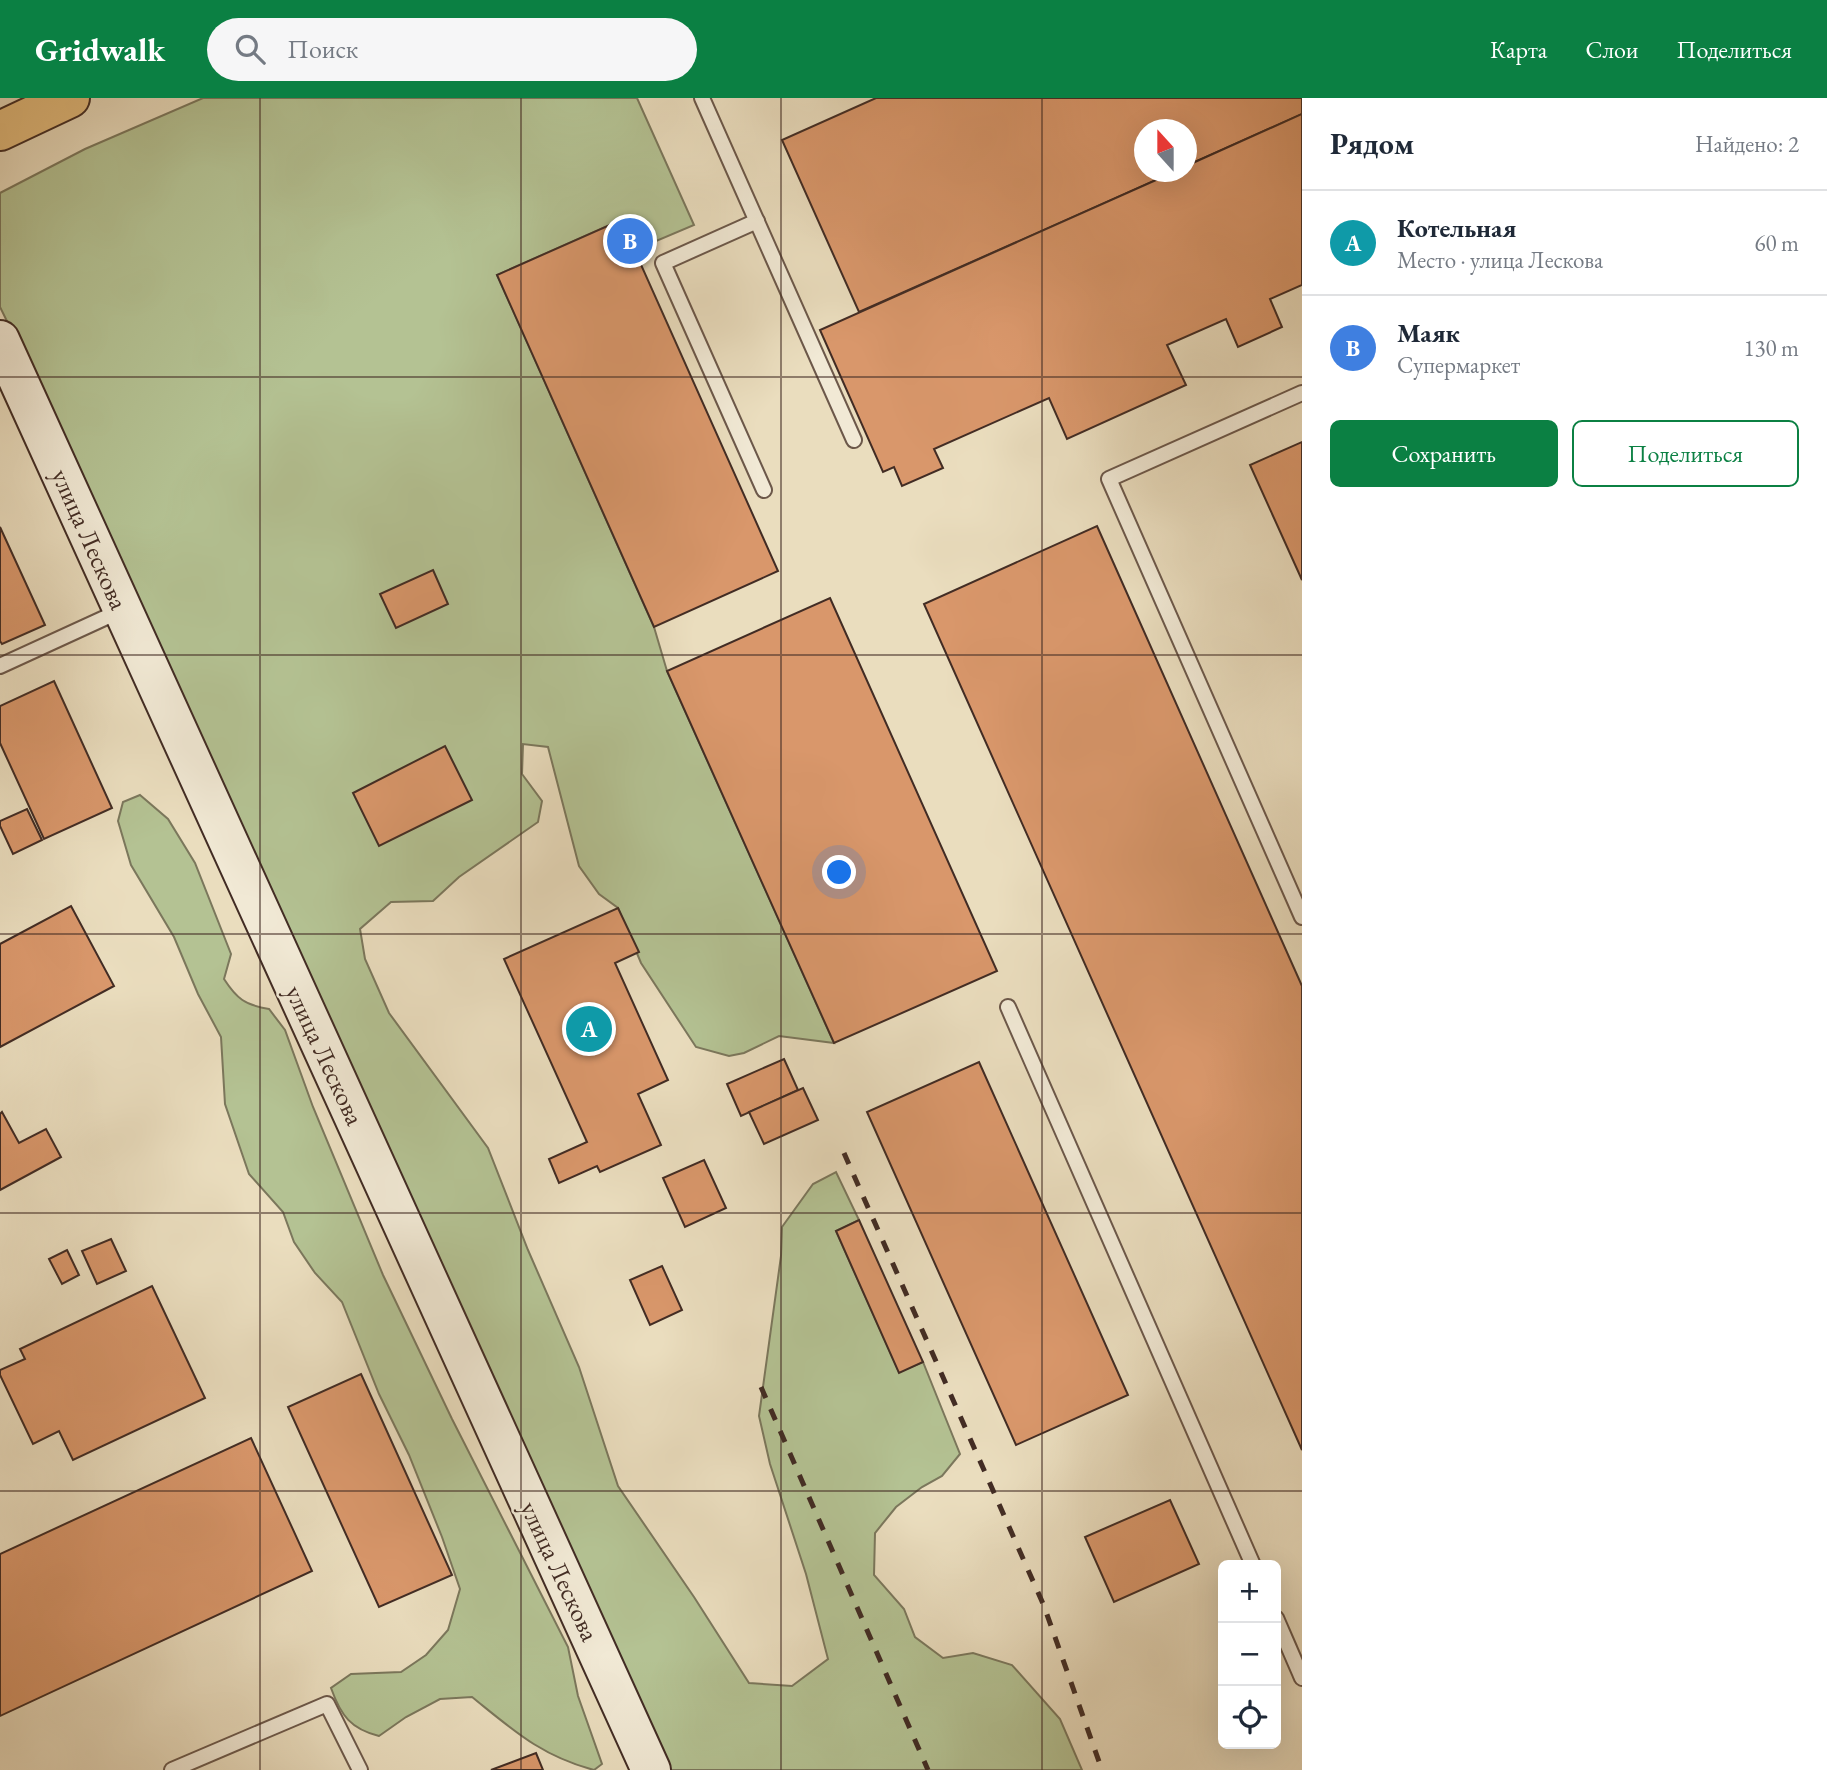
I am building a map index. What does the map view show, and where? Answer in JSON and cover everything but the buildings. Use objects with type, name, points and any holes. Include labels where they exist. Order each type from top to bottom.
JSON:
[{"type":"main road","points":[[0,131],[70,98]]},
{"type":"main road","name":"улица Лескова","points":[[0,340],[18,394],[122,610],[651,1770]]},
{"type":"lane","points":[[705,99],[854,440]]},
{"type":"lane","points":[[757,222],[663,263],[764,490]]},
{"type":"lane","points":[[1302,393],[1109,479],[1302,917]]},
{"type":"lane","points":[[0,666],[122,610]]},
{"type":"lane","points":[[1008,1007],[1250,1560]]},
{"type":"lane","points":[[1278,1623],[1302,1678]]},
{"type":"lane","points":[[172,1770],[327,1704],[360,1770]]},
{"type":"green space","points":[[203,98],[637,98],[694,225],[635,250],[621,220],[497,275],[654,627],[667,671],[834,1043],[779,1036],[744,1053],[729,1056],[696,1047],[641,963],[618,908],[599,894],[579,866],[548,747],[523,744],[522,774],[542,801],[538,822],[459,877],[433,901],[391,902],[360,929],[365,959],[389,1013],[488,1148],[528,1250],[579,1367],[618,1486],[749,1683],[792,1686],[828,1659],[806,1574],[770,1464],[759,1416],[781,1256],[782,1227],[813,1184],[836,1172],[859,1220],[836,1231],[899,1372],[923,1362],[960,1454],[942,1476],[896,1507],[875,1533],[874,1575],[904,1609],[915,1637],[943,1658],[973,1653],[1012,1665],[1060,1719],[1082,1770],[668,1770],[0,307],[0,193],[85,149]]},
{"type":"green space","points":[[140,795],[168,819],[195,863],[231,954],[224,979],[242,1000],[269,1009],[285,1030],[313,1107],[383,1275],[452,1419],[568,1647],[578,1696],[602,1764],[594,1770],[558,1757],[529,1741],[472,1697],[440,1699],[406,1717],[379,1736],[348,1720],[335,1698],[331,1688],[351,1674],[401,1672],[426,1655],[448,1630],[460,1589],[409,1455],[379,1394],[342,1302],[315,1273],[294,1242],[283,1212],[249,1174],[225,1104],[221,1037],[198,994],[174,937],[131,865],[118,821],[123,802]]},
{"type":"railway","points":[[844,1153],[1044,1606],[1102,1770]]},
{"type":"railway","points":[[761,1387],[928,1770]]},
{"type":"place","name":"Маяк","points":[[630,241]]},
{"type":"place","name":"Котельная","points":[[589,1029]]}]
